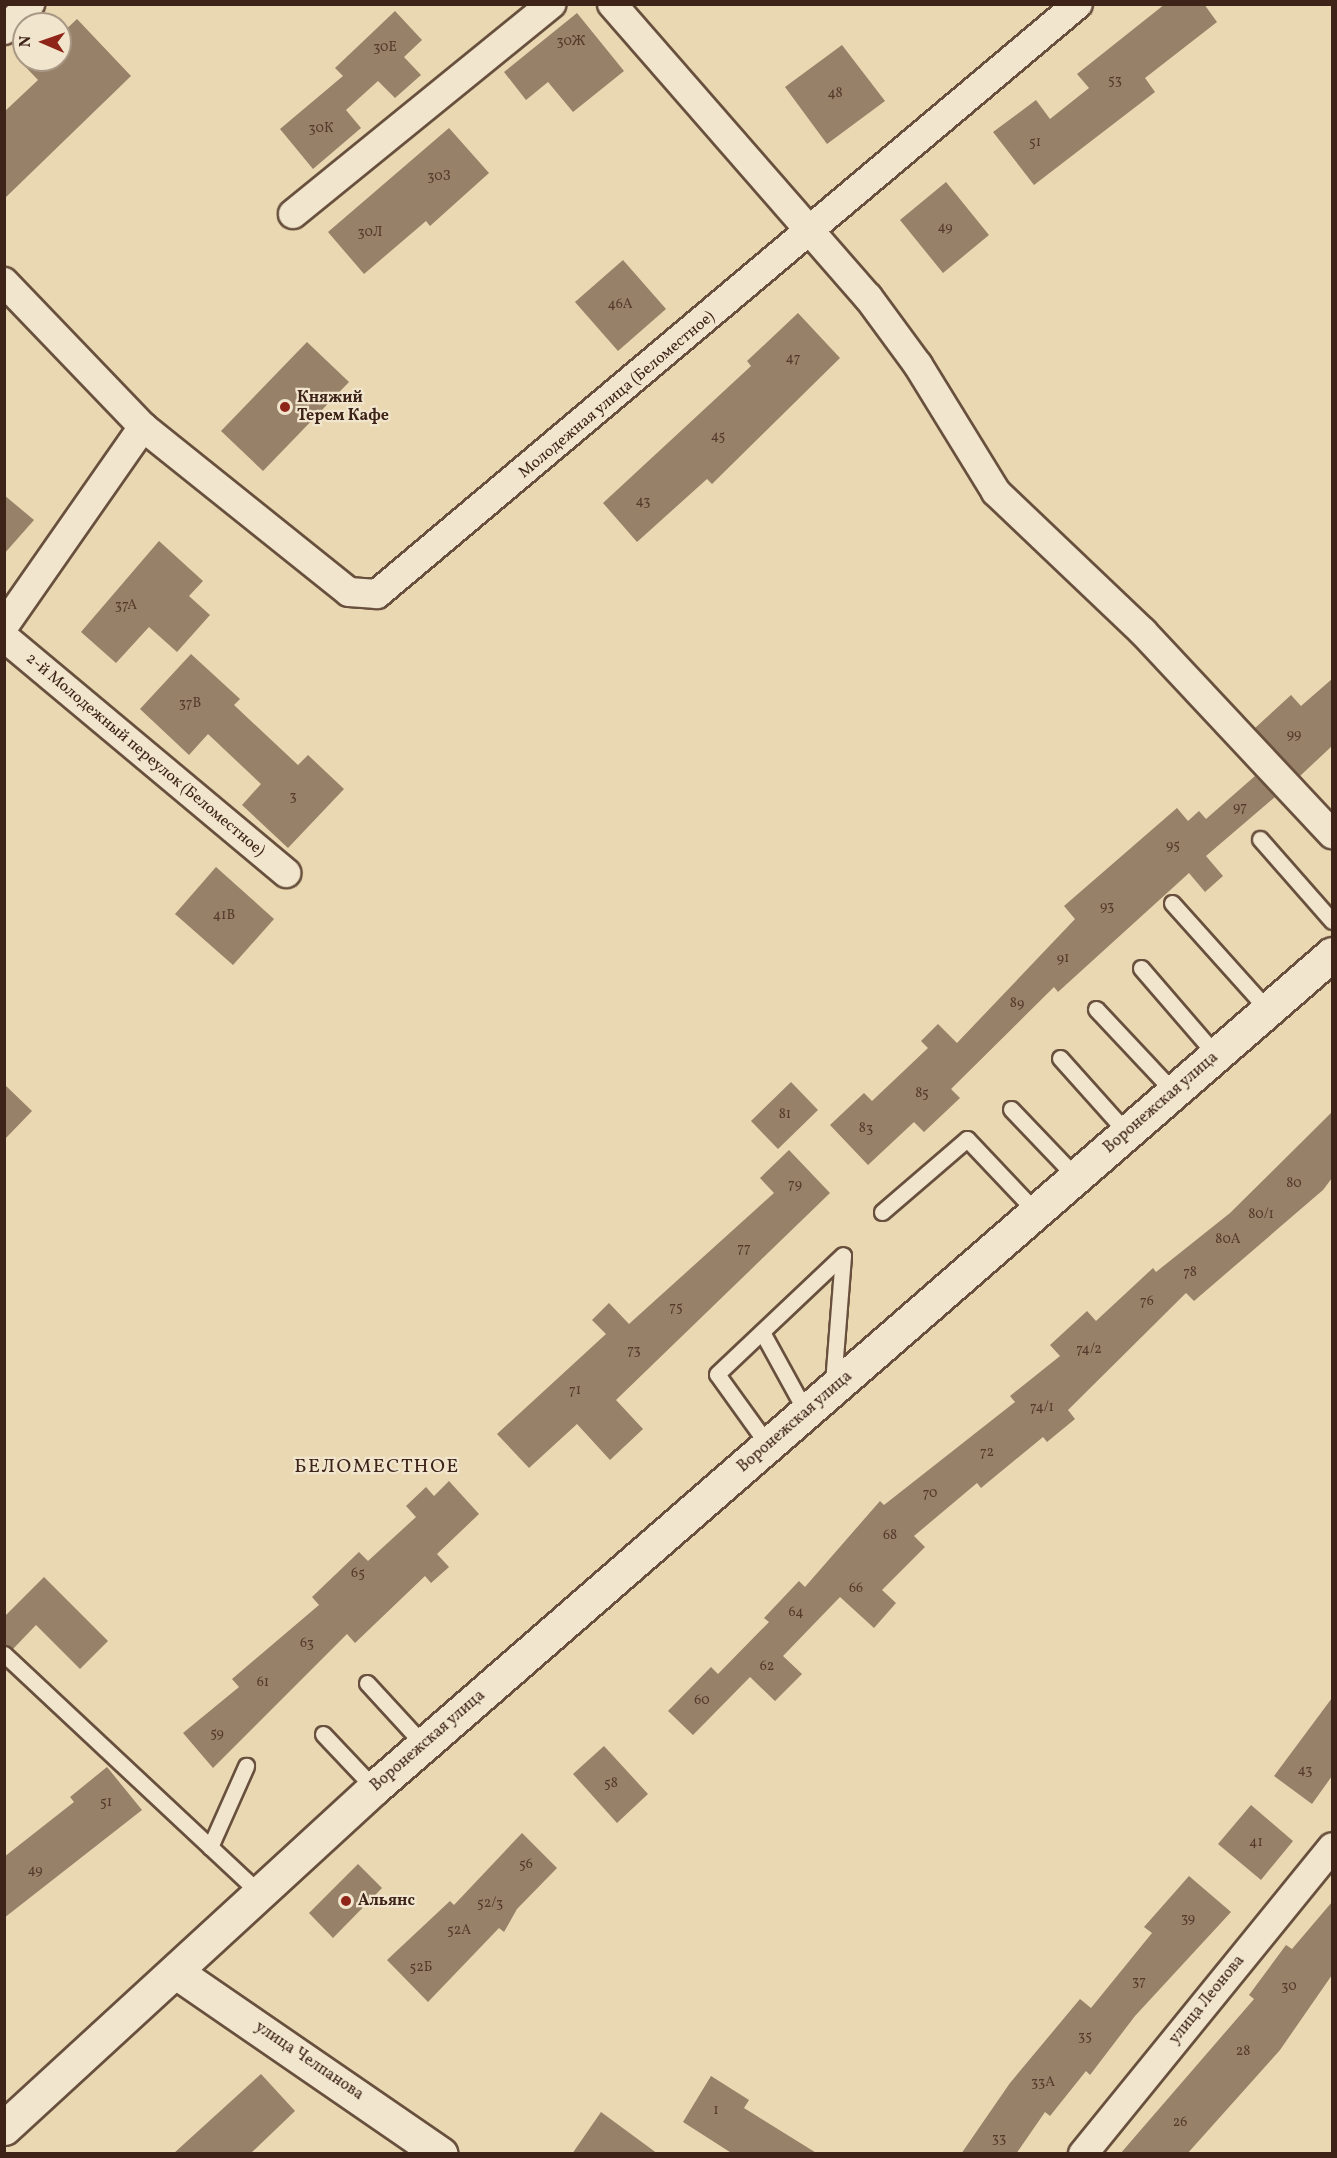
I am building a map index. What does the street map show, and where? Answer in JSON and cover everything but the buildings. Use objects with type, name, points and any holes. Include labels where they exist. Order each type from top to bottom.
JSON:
[{"type":"street","points":[[4,30],[30,4]]},
{"type":"street","points":[[293,214],[551,4]]},
{"type":"street","points":[[612,4],[814,229],[918,365],[996,492],[1143,632],[1332,834]]},
{"type":"street","name":"Молодежная улица (Беломестное)","points":[[4,282],[143,427],[349,592],[377,594],[814,229],[1078,4]]},
{"type":"street","points":[[4,626],[143,427]]},
{"type":"street","name":"2-й Молодежный переулок (Беломестное)","points":[[4,637],[286,873]]},
{"type":"street","name":"Воронежская улица","points":[[4,2128],[176,1971],[258,1892],[374,1788],[1332,954]]},
{"type":"street","name":"улица Леонова","points":[[1083,2154],[1332,1848]]},
{"type":"street","name":"улица Челпанова","points":[[176,1971],[441,2154]]},
{"type":"lane","points":[[1260,839],[1332,921]]},
{"type":"lane","points":[[1172,903],[1268,1011]]},
{"type":"lane","points":[[1141,968],[1216,1055]]},
{"type":"lane","points":[[1096,1008],[1174,1092]]},
{"type":"lane","points":[[1060,1058],[1127,1133]]},
{"type":"lane","points":[[1011,1108],[1076,1177]]},
{"type":"lane","points":[[882,1212],[967,1139],[1036,1212]]},
{"type":"lane","points":[[768,1445],[717,1374],[843,1255],[833,1389]]},
{"type":"lane","points":[[762,1332],[806,1412]]},
{"type":"lane","points":[[4,1654],[258,1892]]},
{"type":"lane","points":[[367,1683],[424,1745]]},
{"type":"lane","points":[[323,1734],[374,1788]]},
{"type":"lane","points":[[210,1847],[246,1766]]},
{"type":"place","name":"Княжий Терем Кафе","points":[[285,407]]},
{"type":"place","name":"Альянс","points":[[346,1901]]},
{"type":"district","name":"БЕЛОМЕСТНОЕ","points":[[377,1467]]}]
